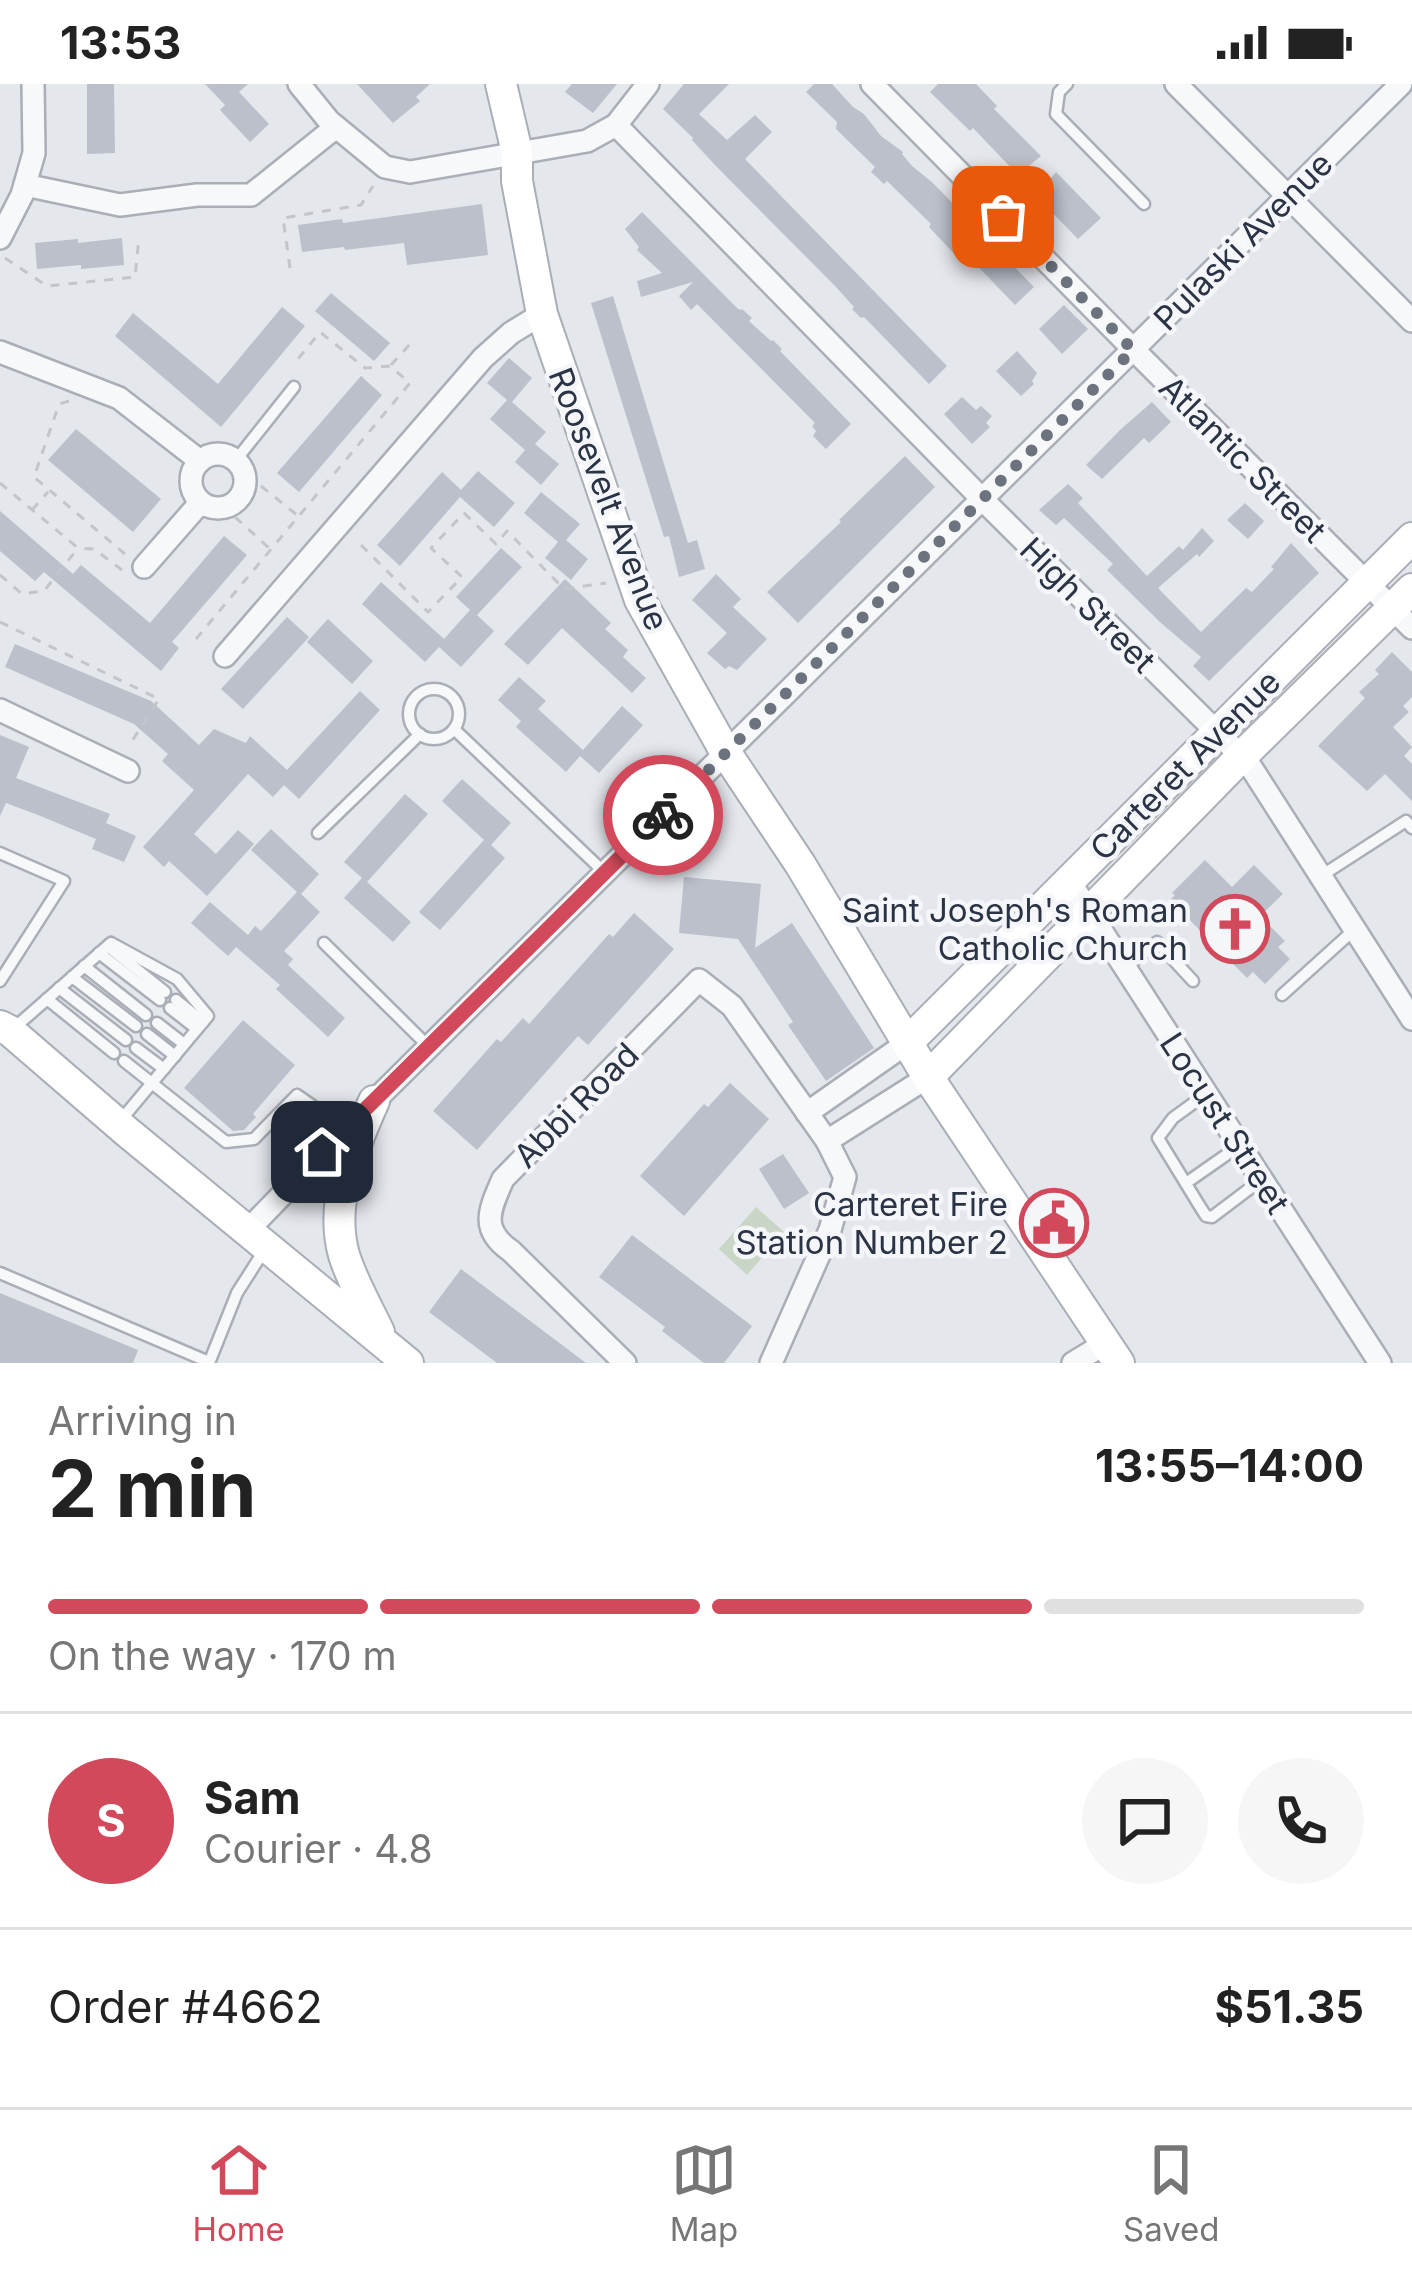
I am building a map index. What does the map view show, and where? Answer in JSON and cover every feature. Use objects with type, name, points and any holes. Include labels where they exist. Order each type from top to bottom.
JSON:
[{"type":"street","points":[[0,238],[34,153],[33,84]]},
{"type":"street","points":[[299,84],[336,127],[385,167],[410,172],[587,141],[616,125],[648,84]]},
{"type":"street","name":"Roosevelt Avenue","points":[[501,84],[517,152],[517,181],[542,314],[640,600],[726,752],[800,864],[928,1077],[1113,1353]]},
{"type":"street","name":"Atlantic Street","points":[[872,84],[1367,582],[1406,608]]},
{"type":"street","points":[[1176,84],[1412,321]]},
{"type":"street","name":"Pulaski Avenue","points":[[257,1238],[346,1129],[1401,84]]},
{"type":"street","name":"High Street","points":[[616,125],[1249,764],[1411,1014]]},
{"type":"street","points":[[25,185],[120,205],[197,195],[251,195],[336,127]]},
{"type":"street","points":[[224,656],[483,358],[542,314]]},
{"type":"street","points":[[0,352],[119,398],[200,460]]},
{"type":"street","points":[[214,454],[236,460],[245,478],[241,497],[225,508],[200,502],[190,482],[200,460],[214,454]]},
{"type":"street","points":[[132,565],[200,502]]},
{"type":"street","name":"Carteret Avenue","points":[[907,1043],[1412,538]]},
{"type":"street","name":"Carteret Avenue","points":[[928,1077],[1241,757],[1406,608]]},
{"type":"street","points":[[0,710],[128,771]]},
{"type":"street","name":"Locust Street","points":[[1070,882],[1380,1363]]},
{"type":"street","name":"Abbi Road","points":[[626,1363],[496,1240],[488,1214],[502,1178],[699,980],[732,1006],[827,1141],[844,1177],[830,1229],[771,1363]]},
{"type":"street","points":[[5,1028],[396,1353]]},
{"type":"street","points":[[808,1113],[907,1043]]},
{"type":"street","points":[[827,1141],[928,1077]]},
{"type":"street","points":[[374,1101],[345,1178],[339,1228],[346,1261],[396,1353]]},
{"type":"street","points":[[1073,1363],[1113,1353]]},
{"type":"lane","points":[[1067,84],[1059,92],[1056,114],[1144,204]]},
{"type":"lane","points":[[236,460],[294,387]]},
{"type":"lane","points":[[428,689],[448,692],[459,718],[454,729],[440,738],[420,734],[410,722],[412,701],[428,689]]},
{"type":"lane","points":[[454,729],[604,873]]},
{"type":"lane","points":[[318,833],[420,734]]},
{"type":"lane","points":[[1321,876],[1409,824]]},
{"type":"lane","points":[[0,853],[64,880],[0,981]]},
{"type":"lane","points":[[1282,994],[1354,929]]},
{"type":"lane","points":[[1125,968],[1156,942],[1192,980]]},
{"type":"lane","points":[[5,1028],[111,943],[176,979],[208,1016],[118,1124]]},
{"type":"lane","points":[[324,943],[429,1047]]},
{"type":"lane","points":[[103,949],[200,1025]]},
{"type":"lane","points":[[84,966],[184,1044]]},
{"type":"lane","points":[[72,977],[175,1056]]},
{"type":"lane","points":[[59,988],[164,1069]]},
{"type":"lane","points":[[47,998],[226,1142],[254,1139],[297,1094],[346,1129]]},
{"type":"lane","points":[[1206,1094],[1173,1118],[1158,1138],[1206,1216],[1212,1217],[1261,1180]]},
{"type":"lane","points":[[1186,1183],[1239,1145]]},
{"type":"lane","points":[[0,1273],[209,1362],[257,1238]]},
{"type":"path","points":[[283,218],[361,206],[373,186]]},
{"type":"path","points":[[282,209],[290,268]]},
{"type":"path","points":[[0,255],[47,286],[135,277],[139,238]]},
{"type":"path","points":[[292,365],[320,332],[365,368],[390,366],[412,342]]},
{"type":"path","points":[[196,639],[410,382],[390,366]]},
{"type":"path","points":[[59,404],[34,477],[132,565]]},
{"type":"path","points":[[0,483],[78,548],[94,549],[132,565]]},
{"type":"path","points":[[260,486],[298,516]]},
{"type":"path","points":[[32,510],[50,490]]},
{"type":"path","points":[[361,545],[428,612],[462,577],[431,548],[464,513],[496,544],[507,531],[564,590],[611,582]]},
{"type":"path","points":[[236,517],[271,550]]},
{"type":"path","points":[[0,575],[22,594],[44,591],[78,548]]},
{"type":"path","points":[[0,622],[158,699],[132,740]]},
{"type":"green space","points":[[756,1207],[784,1232],[747,1275],[719,1249]]},
{"type":"building","points":[[87,84],[114,84],[115,153],[87,154]]},
{"type":"building","points":[[205,84],[248,84],[239,92],[269,124],[250,142],[220,110],[225,105]]},
{"type":"building","points":[[357,84],[430,84],[416,97],[420,101],[393,123]]},
{"type":"building","points":[[572,84],[617,84],[593,113],[565,92]]},
{"type":"building","points":[[684,84],[729,84],[699,114],[727,140],[755,115],[772,132],[745,159],[947,366],[929,384],[663,109]]},
{"type":"building","points":[[814,84],[832,84],[1034,287],[1015,305],[965,253],[959,259],[931,224],[887,181],[884,184],[871,172],[875,167],[806,92]]},
{"type":"building","points":[[938,84],[976,84],[1041,156],[1018,175],[930,92]]},
{"type":"building","points":[[1056,172],[1101,218],[1078,239],[1036,196]]},
{"type":"building","points":[[482,204],[488,255],[407,265],[404,243],[302,252],[298,225]]},
{"type":"building","points":[[642,212],[752,318],[749,321],[782,349],[851,424],[826,449],[813,436],[815,423],[697,304],[691,310],[679,296],[693,282],[641,297],[637,281],[662,273],[637,250],[625,229]]},
{"type":"building","points":[[122,238],[124,265],[37,269],[35,243]]},
{"type":"building","points":[[331,293],[390,343],[374,361],[315,311]]},
{"type":"building","points":[[613,296],[688,543],[697,540],[705,569],[679,577],[591,303]]},
{"type":"building","points":[[1064,305],[1088,329],[1062,354],[1039,329]]},
{"type":"building","points":[[282,307],[305,326],[221,427],[115,336],[133,313],[218,384]]},
{"type":"building","points":[[1017,351],[1037,373],[1034,384],[1021,396],[996,371]]},
{"type":"building","points":[[509,358],[532,378],[512,402],[546,432],[535,444],[559,464],[541,485],[515,462],[525,450],[490,419],[507,400],[487,383]]},
{"type":"building","points":[[361,376],[382,395],[299,492],[277,473]]},
{"type":"building","points":[[962,397],[992,416],[986,423],[990,427],[972,444],[944,414]]},
{"type":"building","points":[[1152,402],[1171,422],[1149,443],[1144,438],[1102,479],[1086,465]]},
{"type":"building","points":[[76,429],[161,499],[133,532],[48,460]]},
{"type":"building","points":[[905,456],[935,487],[798,623],[767,592]]},
{"type":"building","points":[[478,471],[515,503],[494,527],[460,497],[400,566],[377,545],[442,472],[461,490]]},
{"type":"building","points":[[1068,484],[1083,498],[1078,503],[1147,576],[1179,546],[1183,550],[1202,528],[1214,541],[1158,588],[1201,632],[1246,588],[1252,592],[1291,543],[1319,573],[1209,681],[1193,666],[1201,657],[1107,570],[1113,564],[1064,518],[1056,525],[1039,510]]},
{"type":"building","points":[[541,492],[580,524],[566,540],[588,559],[571,580],[545,558],[558,542],[524,513]]},
{"type":"building","points":[[1245,503],[1264,521],[1248,539],[1227,520]]},
{"type":"building","points":[[0,511],[73,574],[81,565],[150,623],[224,536],[247,555],[172,642],[179,648],[161,671],[44,572],[35,581],[0,551]]},
{"type":"building","points":[[501,548],[522,567],[477,615],[494,631],[461,667],[439,647],[425,662],[362,604],[381,582],[444,639],[470,610],[456,597]]},
{"type":"building","points":[[716,574],[741,599],[733,607],[767,639],[737,670],[725,669],[707,653],[727,633],[692,600]]},
{"type":"building","points":[[565,579],[611,623],[605,629],[628,650],[623,657],[646,678],[632,693],[562,628],[528,665],[504,644]]},
{"type":"building","points":[[287,617],[309,637],[243,709],[221,689]]},
{"type":"building","points":[[328,619],[373,661],[352,684],[307,642]]},
{"type":"building","points":[[15,644],[151,701],[199,745],[214,729],[246,743],[250,736],[287,770],[360,691],[380,710],[299,799],[284,785],[273,797],[248,774],[194,834],[216,854],[238,830],[254,844],[207,896],[169,861],[164,867],[143,847],[194,790],[162,761],[168,754],[134,724],[5,667]]},
{"type":"building","points":[[1392,652],[1412,672],[1412,697],[1403,706],[1409,712],[1393,727],[1412,747],[1404,756],[1412,764],[1412,801],[1385,774],[1367,791],[1318,746],[1365,698],[1359,692],[1379,674],[1375,670]]},
{"type":"building","points":[[519,677],[546,701],[538,709],[583,750],[622,706],[643,725],[599,773],[580,756],[566,772],[516,727],[521,721],[498,700]]},
{"type":"building","points":[[0,735],[29,747],[16,778],[110,814],[106,823],[136,836],[124,862],[92,849],[96,839],[6,803],[0,816]]},
{"type":"building","points":[[462,779],[511,823],[491,845],[505,858],[440,930],[419,912],[484,840],[442,801]]},
{"type":"building","points":[[405,794],[428,814],[367,882],[411,922],[393,942],[344,898],[362,878],[344,862]]},
{"type":"building","points":[[271,829],[319,874],[301,894],[320,912],[284,951],[293,959],[288,965],[345,1018],[328,1037],[276,989],[280,985],[236,947],[228,956],[191,923],[210,902],[248,935],[255,926],[261,931],[297,892],[251,850]]},
{"type":"building","name":"Saint Joseph's Roman Catholic Church","points":[[1205,860],[1232,887],[1254,865],[1283,894],[1260,916],[1285,941],[1278,947],[1290,959],[1265,984],[1253,972],[1247,978],[1170,900]]},
{"type":"building","points":[[684,877],[761,884],[755,948],[792,923],[874,1048],[826,1081],[738,939],[679,933]]},
{"type":"building","points":[[634,913],[674,949],[588,1045],[578,1036],[477,1150],[433,1111],[497,1039],[501,1042],[523,1018],[529,1024],[609,934],[613,937]]},
{"type":"building","points":[[243,1020],[295,1065],[244,1130],[233,1131],[184,1088]]},
{"type":"building","points":[[730,1083],[769,1119],[684,1216],[640,1176],[704,1104],[708,1107]]},
{"type":"building","points":[[783,1154],[809,1193],[784,1209],[759,1169]]},
{"type":"building","points":[[632,1235],[752,1326],[724,1363],[704,1363],[599,1277]]},
{"type":"building","points":[[461,1269],[586,1363],[497,1363],[429,1312]]},
{"type":"building","points":[[0,1293],[138,1350],[133,1363],[0,1363]]},
{"type":"way so far","points":[[663,815],[1133,350],[1003,217]]},
{"type":"place","name":"Saint Joseph's Roman Catholic Church","points":[[1235,929]]},
{"type":"place","name":"Carteret Fire Station Number 2","points":[[1054,1223]]},
{"type":"route","points":[[322,1152],[663,815]]}]
